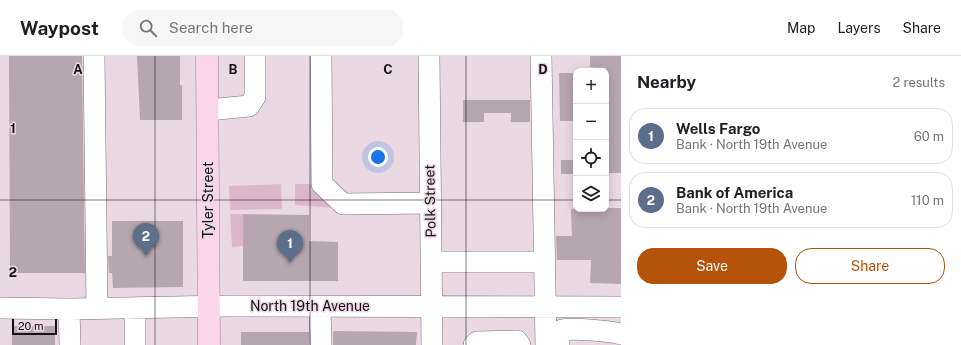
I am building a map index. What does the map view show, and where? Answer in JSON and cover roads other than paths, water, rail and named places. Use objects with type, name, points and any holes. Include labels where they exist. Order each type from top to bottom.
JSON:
[{"type":"main road","name":"Tyler Street","points":[[207,56],[209,345]]},
{"type":"street","points":[[94,56],[97,308]]},
{"type":"street","points":[[208,110],[249,106],[255,97],[255,56]]},
{"type":"street","points":[[321,56],[322,184],[343,204],[430,203]]},
{"type":"street","name":"Polk Street","points":[[429,56],[432,345]]},
{"type":"street","points":[[541,56],[546,345]]},
{"type":"street","points":[[431,262],[544,262]]},
{"type":"street","points":[[320,306],[321,345]]},
{"type":"street","name":"North 19th Avenue","points":[[0,308],[69,309],[320,306],[621,306]]},
{"type":"street","points":[[135,308],[135,345]]},
{"type":"street","points":[[69,309],[70,345]]},
{"type":"street","points":[[559,345],[559,337],[562,330],[570,329],[595,338],[614,332],[621,334]]},
{"type":"street","points":[[474,345],[477,342],[517,341],[520,345]]},
{"type":"place","name":"Bank of America","points":[[146,256]]},
{"type":"place","name":"Wells Fargo","points":[[290,263]]}]
